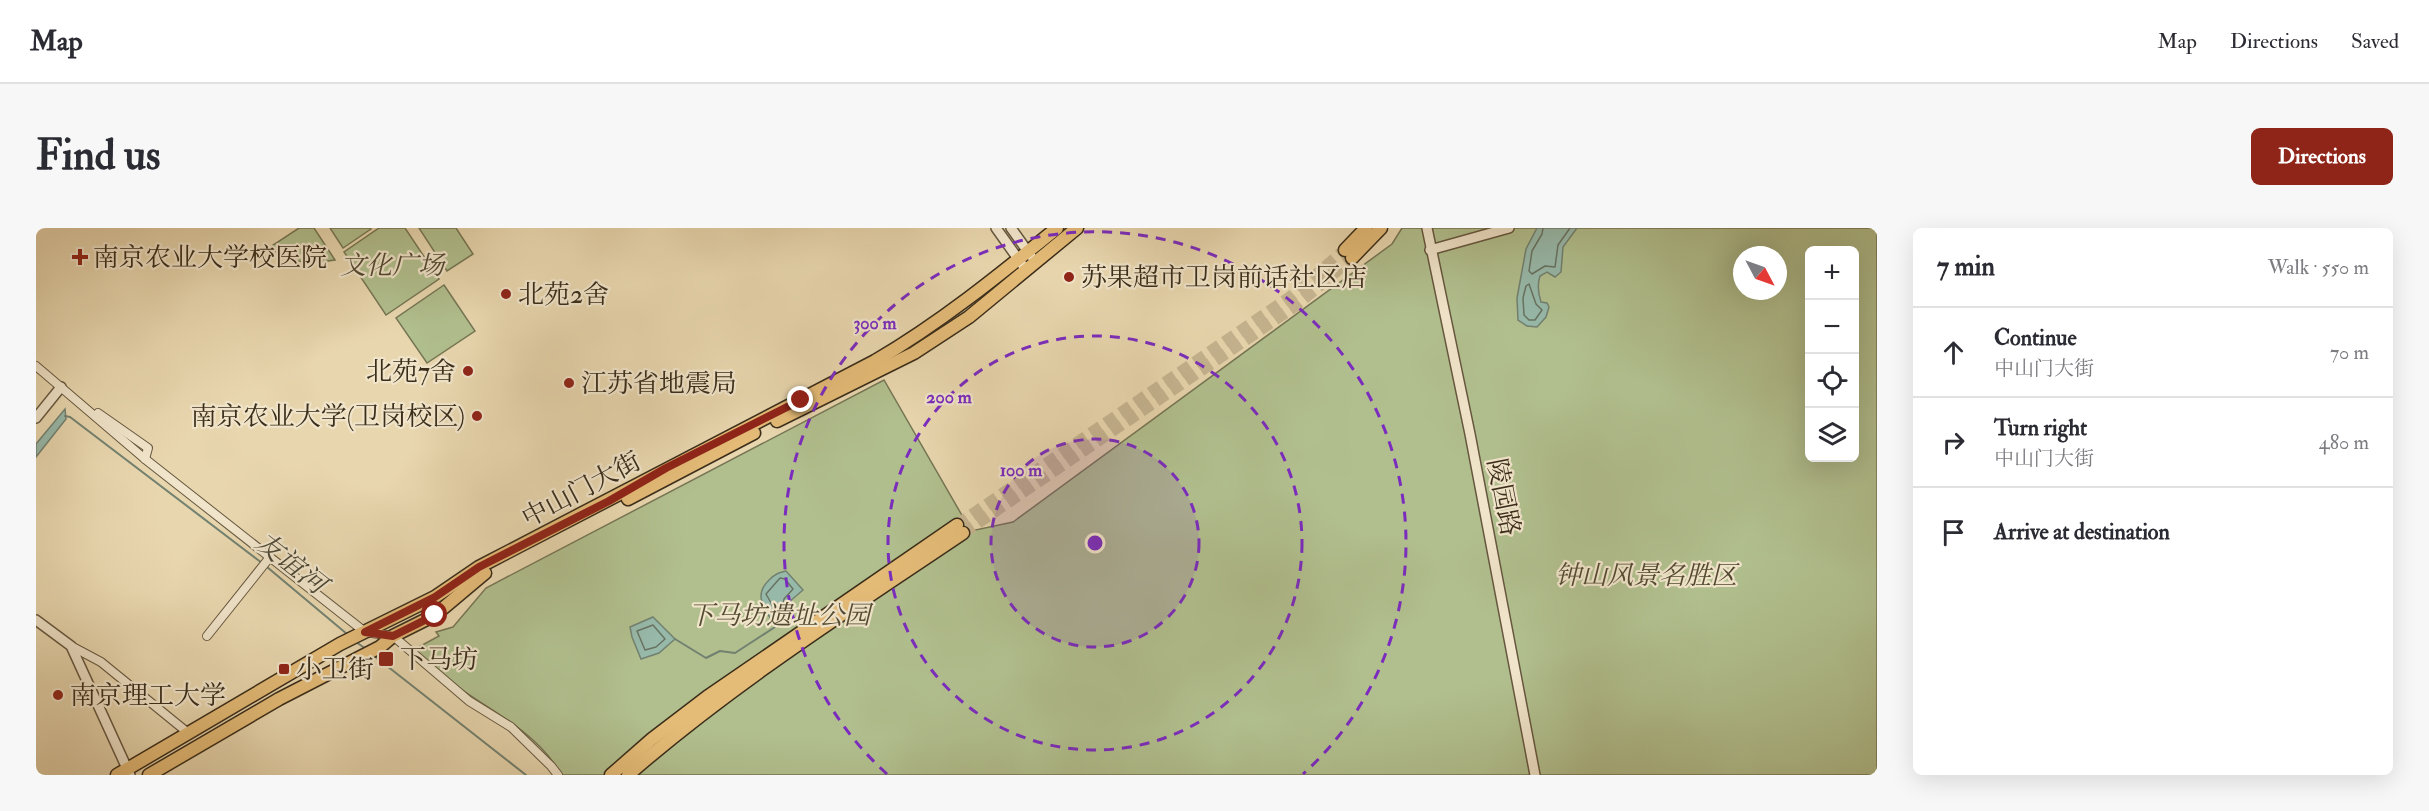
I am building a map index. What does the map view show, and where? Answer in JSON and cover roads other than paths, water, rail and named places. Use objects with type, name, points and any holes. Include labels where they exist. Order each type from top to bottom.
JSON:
[{"type":"main road","name":"中山门大街","points":[[125,773],[187,732],[340,644],[435,597],[479,567],[875,361],[911,340],[955,309],[1056,228]]},
{"type":"main road","name":"中山门大街","points":[[149,775],[279,699],[380,647],[393,636],[435,615],[480,575],[771,424],[914,354],[969,317],[1077,228]]},
{"type":"main road","points":[[1366,228],[1349,254],[1381,228]]},
{"type":"main road","points":[[611,775],[652,739],[707,697],[960,529],[679,732],[628,775]]},
{"type":"street","points":[[996,228],[1031,267]]},
{"type":"street","points":[[1011,228],[1023,256]]},
{"type":"street","name":"陵园路","points":[[1427,228],[1470,434],[1535,775]]},
{"type":"street","points":[[1430,249],[1509,228]]},
{"type":"street","points":[[36,366],[268,559],[365,632],[393,636],[410,653],[469,701],[511,727],[558,775]]},
{"type":"street","points":[[36,418],[61,387]]},
{"type":"street","points":[[207,636],[268,559]]},
{"type":"street","points":[[36,620],[71,646],[101,662],[187,732]]},
{"type":"street","points":[[71,646],[125,773]]},
{"type":"water","points":[[1537,228],[1577,228],[1563,247],[1561,272],[1555,277],[1547,272],[1540,276],[1538,286],[1540,299],[1549,307],[1546,317],[1537,327],[1527,326],[1518,320],[1517,298],[1526,249]]},
{"type":"water","points":[[65,409],[66,419],[36,457],[36,444]]},
{"type":"water","points":[[786,571],[803,590],[789,602],[788,619],[775,627],[761,597],[764,586],[771,578]]},
{"type":"water","points":[[653,617],[675,639],[659,653],[641,659],[630,627]]},
{"type":"waterway","name":"友谊河","points":[[65,416],[70,417],[262,563]]},
{"type":"waterway","name":"友谊河","points":[[267,567],[347,634]]},
{"type":"waterway","points":[[675,639],[706,658],[720,651],[735,653],[775,627]]},
{"type":"waterway","name":"友谊河","points":[[356,642],[366,649]]},
{"type":"waterway","name":"友谊河","points":[[373,655],[526,775]]},
{"type":"tunnel","points":[[957,525],[1289,298],[1345,250]]},
{"type":"tunnel","points":[[963,533],[1295,306],[1352,258]]},
{"type":"place","name":"南京农业大学校医院","points":[[80,257]]},
{"type":"place","name":"苏果超市卫岗前话社区店","points":[[1069,277]]},
{"type":"place","name":"北苑2舍","points":[[506,294]]},
{"type":"place","name":"北苑7舍","points":[[468,371]]},
{"type":"place","name":"江苏省地震局","points":[[569,383]]},
{"type":"place","name":"南京农业大学(卫岗校区)","points":[[477,416]]},
{"type":"place","name":"下马坊","points":[[386,659]]},
{"type":"place","name":"小卫街","points":[[284,669]]},
{"type":"place","name":"南京理工大学","points":[[58,695]]},
{"type":"park label","name":"文化广场","points":[[392,265]]},
{"type":"park label","name":"钟山风景名胜区","points":[[1646,575]]},
{"type":"park label","name":"下马坊遗址公园","points":[[779,615]]}]
